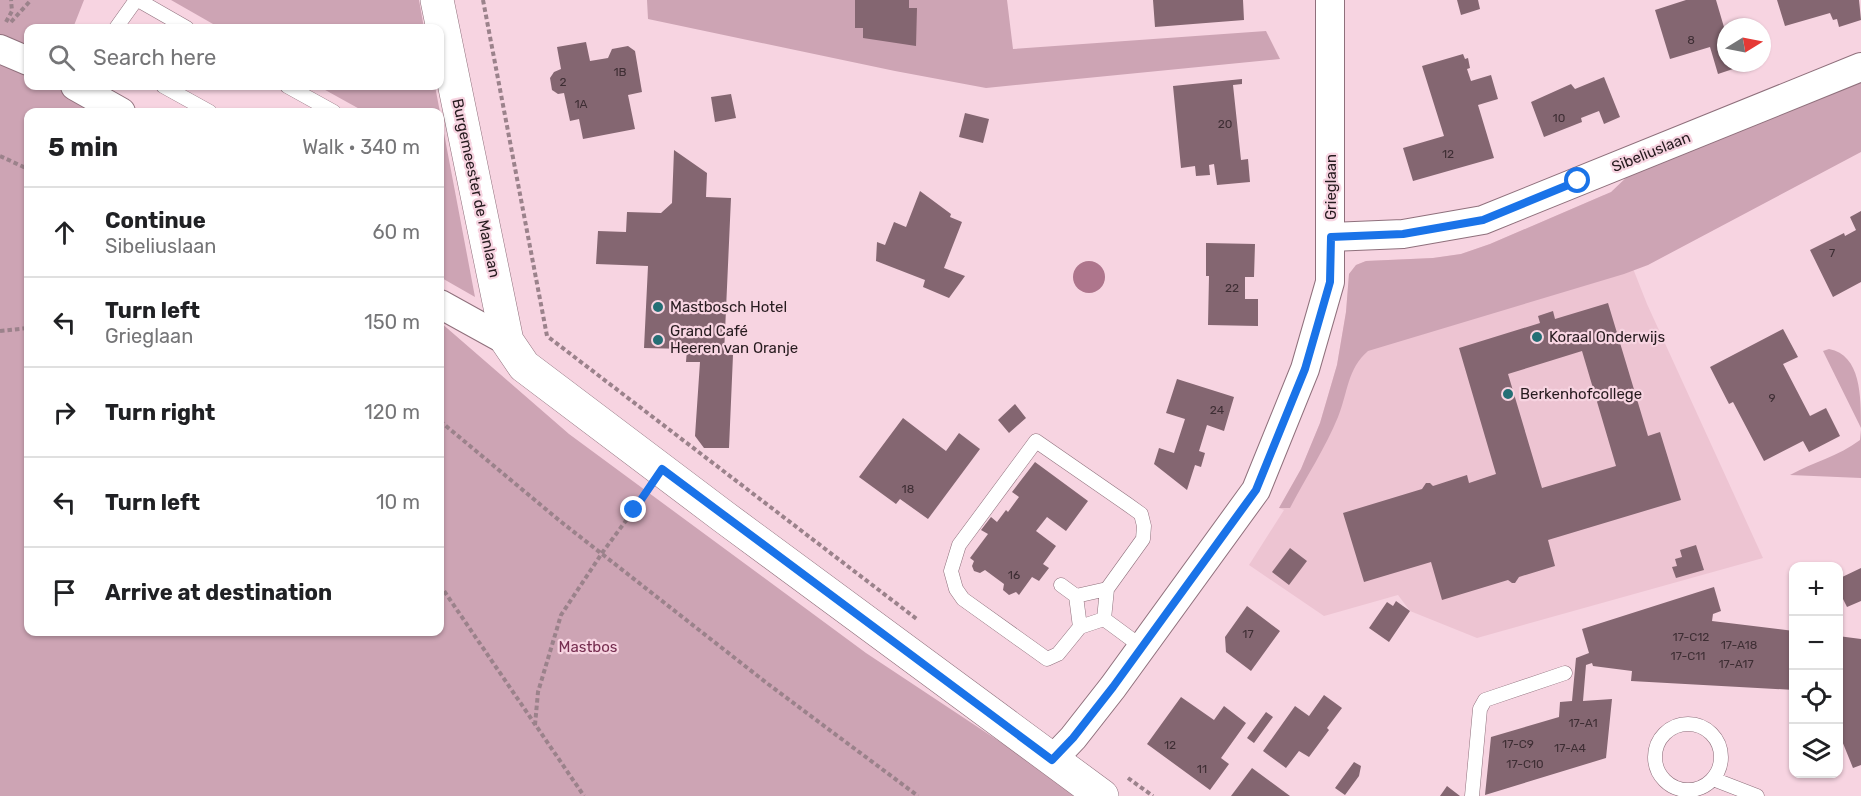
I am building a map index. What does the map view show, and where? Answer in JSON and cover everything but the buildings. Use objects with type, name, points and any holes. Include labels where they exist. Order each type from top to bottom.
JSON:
[{"type":"street","name":"Burgemeester de Manlaan","points":[[437,0],[442,24]]},
{"type":"street","name":"Grieglaan","points":[[1052,760],[1073,738],[1142,647],[1256,490],[1305,369],[1330,282],[1330,0]]},
{"type":"street","points":[[5,32],[24,56]]},
{"type":"street","name":"Burgemeester de Manlaan","points":[[444,34],[507,341]]},
{"type":"street","name":"Sibeliuslaan","points":[[1331,237],[1403,234],[1483,220],[1861,67]]},
{"type":"street","points":[[86,90],[115,108]]},
{"type":"street","points":[[444,306],[507,341],[524,366],[1052,760],[1114,786]]},
{"type":"lane","points":[[120,24],[137,0],[180,24]]},
{"type":"lane","points":[[170,90],[203,108]]},
{"type":"lane","points":[[294,90],[327,108]]},
{"type":"lane","points":[[1036,441],[1141,514],[1144,526],[1143,539],[1107,589],[1104,620],[1080,627],[1058,654],[1047,659],[963,599],[956,589],[951,571],[959,545],[1036,441]]},
{"type":"lane","points":[[1061,585],[1076,596],[1080,627]]},
{"type":"lane","points":[[1076,596],[1107,589]]},
{"type":"lane","points":[[1104,620],[1142,647]]},
{"type":"lane","points":[[1472,796],[1480,709],[1485,700],[1565,673]]},
{"type":"lane","points":[[1686,723],[1698,724],[1708,729],[1716,738],[1722,759],[1713,779],[1705,786],[1684,791],[1665,782],[1655,763],[1655,752],[1665,732],[1686,723]]},
{"type":"lane","points":[[1713,779],[1757,796]]},
{"type":"path","points":[[5,32],[12,11],[11,0]]},
{"type":"path","points":[[5,32],[31,0]]},
{"type":"path","points":[[483,0],[547,336],[923,623]]},
{"type":"path","points":[[0,156],[24,167]]},
{"type":"path","points":[[0,331],[24,328]]},
{"type":"path","points":[[444,424],[768,684],[918,796]]},
{"type":"path","points":[[535,725],[538,692],[561,615],[662,469]]},
{"type":"path","points":[[444,591],[584,796]]},
{"type":"path","points":[[1114,786],[1153,796]]},
{"type":"shaded area","name":"Berkenhofcollege","points":[[1604,195],[1647,304],[1763,558],[1477,638],[1410,611],[1398,595],[1324,616],[1249,565],[1284,510],[1279,508],[1301,469],[1320,423],[1337,365],[1346,312],[1349,274],[1356,265],[1366,261],[1433,258],[1461,254],[1490,244]]},
{"type":"shaded area","points":[[1089,261],[1100,266],[1105,277],[1100,288],[1089,293],[1078,288],[1073,277],[1078,266]]},
{"type":"green space","name":"Mastbos","points":[[0,0],[84,0],[75,24],[24,24],[24,90],[81,90],[110,108],[24,108],[24,636],[444,636],[444,325],[569,434],[866,653],[1059,781],[1076,796],[0,796]]},
{"type":"green space","points":[[171,0],[419,0],[423,24],[213,24]]},
{"type":"green space","points":[[647,0],[1007,0],[1013,49],[1266,31],[1280,59],[986,88],[648,19]]},
{"type":"green space","points":[[1861,80],[1861,152],[1648,265],[1368,351],[1352,373],[1333,428],[1290,508],[1279,508],[1301,469],[1320,423],[1337,365],[1346,312],[1349,274],[1356,265],[1366,261],[1433,258],[1461,254],[1490,244],[1611,192],[1630,174]]},
{"type":"green space","points":[[325,90],[436,90],[439,108],[358,108]]},
{"type":"green space","points":[[444,133],[475,297],[444,279]]},
{"type":"green space","points":[[1829,349],[1848,359],[1853,368],[1861,403],[1861,428],[1823,351]]},
{"type":"green space","points":[[1861,430],[1861,478],[1790,475],[1852,446],[1860,440]]},
{"type":"place","name":"Mastbosch Hotel","points":[[658,307]]},
{"type":"place","name":"Koraal Onderwijs","points":[[1537,337]]},
{"type":"place","name":"Grand Café Heeren van Oranje","points":[[658,340]]},
{"type":"place","name":"Berkenhofcollege","points":[[1508,394]]},
{"type":"route","points":[[634,510],[662,469],[1052,760],[1073,738],[1113,687],[1256,490],[1305,369],[1330,282],[1331,237],[1403,234],[1483,220],[1578,181]]}]
